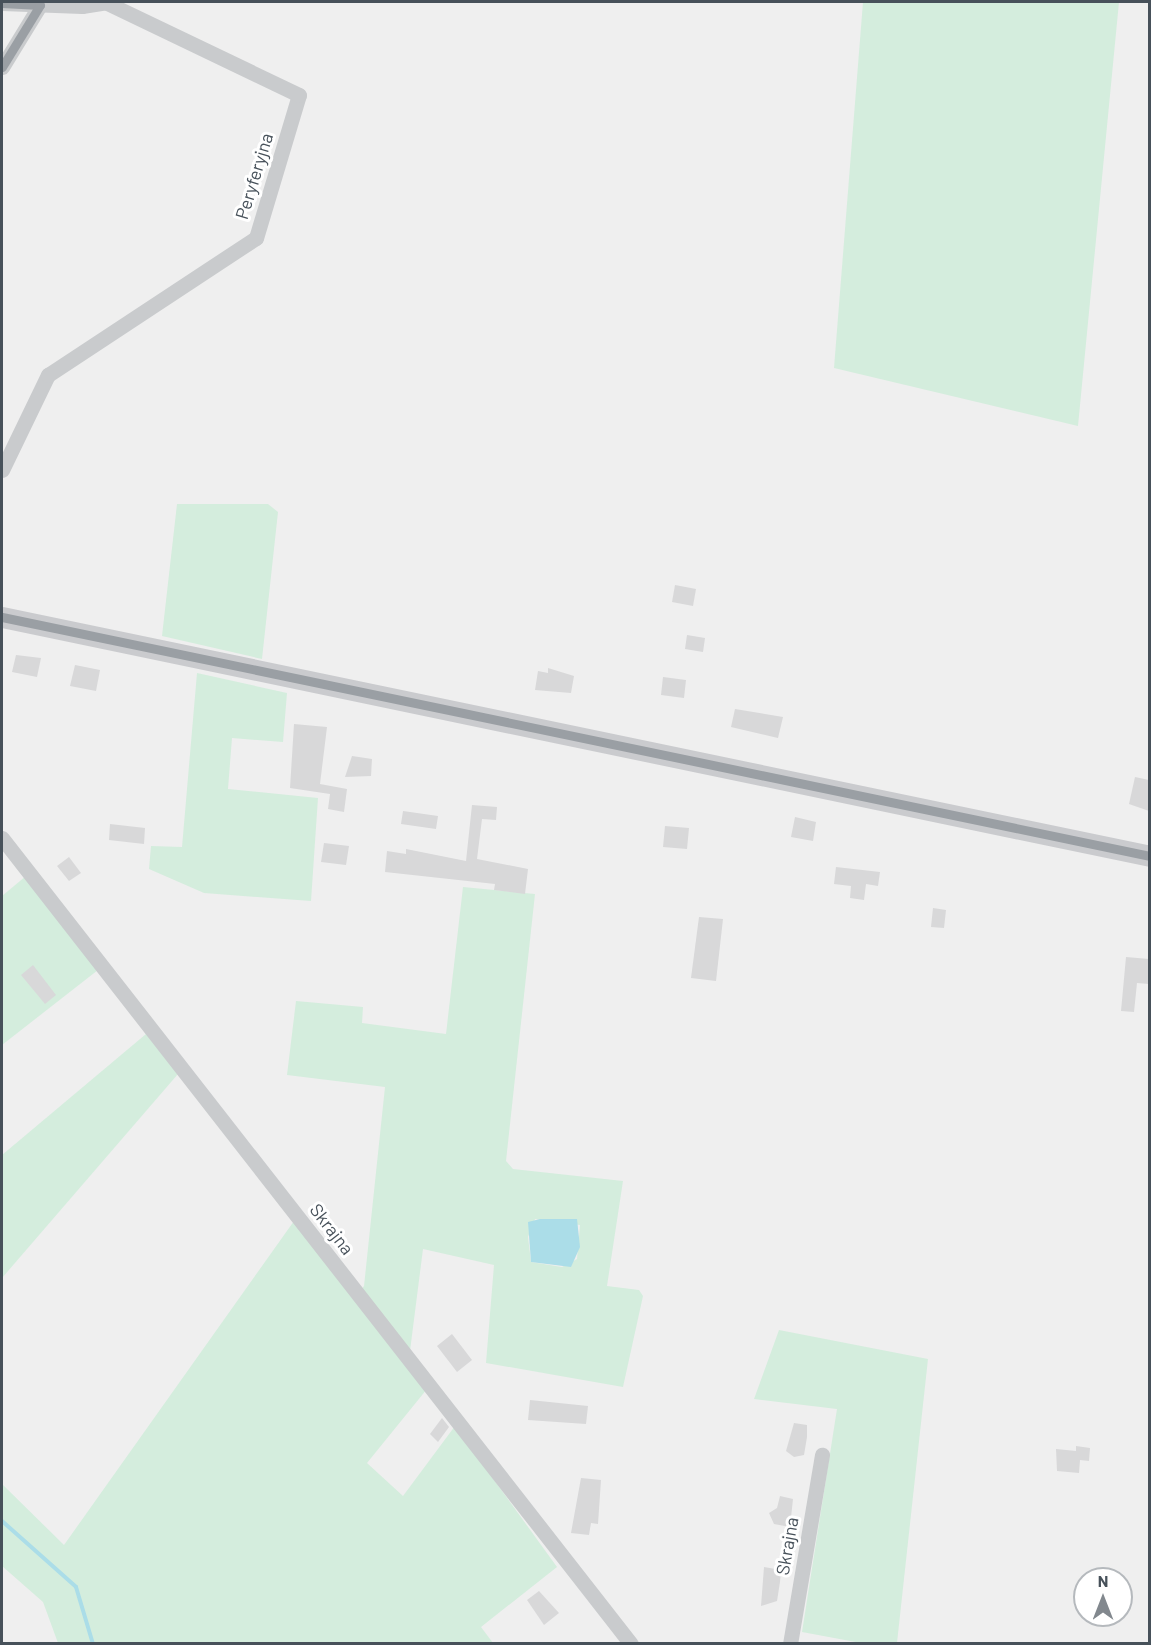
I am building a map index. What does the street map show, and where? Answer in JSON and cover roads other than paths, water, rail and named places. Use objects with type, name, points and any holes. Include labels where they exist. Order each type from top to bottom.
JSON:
[{"type":"street","points":[[2,3],[106,2]]},
{"type":"street","name":"Peryferyjna","points":[[2,470],[48,375],[256,238],[299,95],[106,2]]},
{"type":"street","points":[[2,67],[39,4]]},
{"type":"street","points":[[2,617],[1149,856]]},
{"type":"street","name":"Skrajna","points":[[2,838],[631,1644]]},
{"type":"street","name":"Skrajna","points":[[790,1644],[822,1455]]},
{"type":"water","points":[[540,1219],[577,1219],[580,1247],[571,1267],[531,1262],[528,1222]]},
{"type":"waterway","points":[[2,1521],[76,1587],[93,1644]]}]
